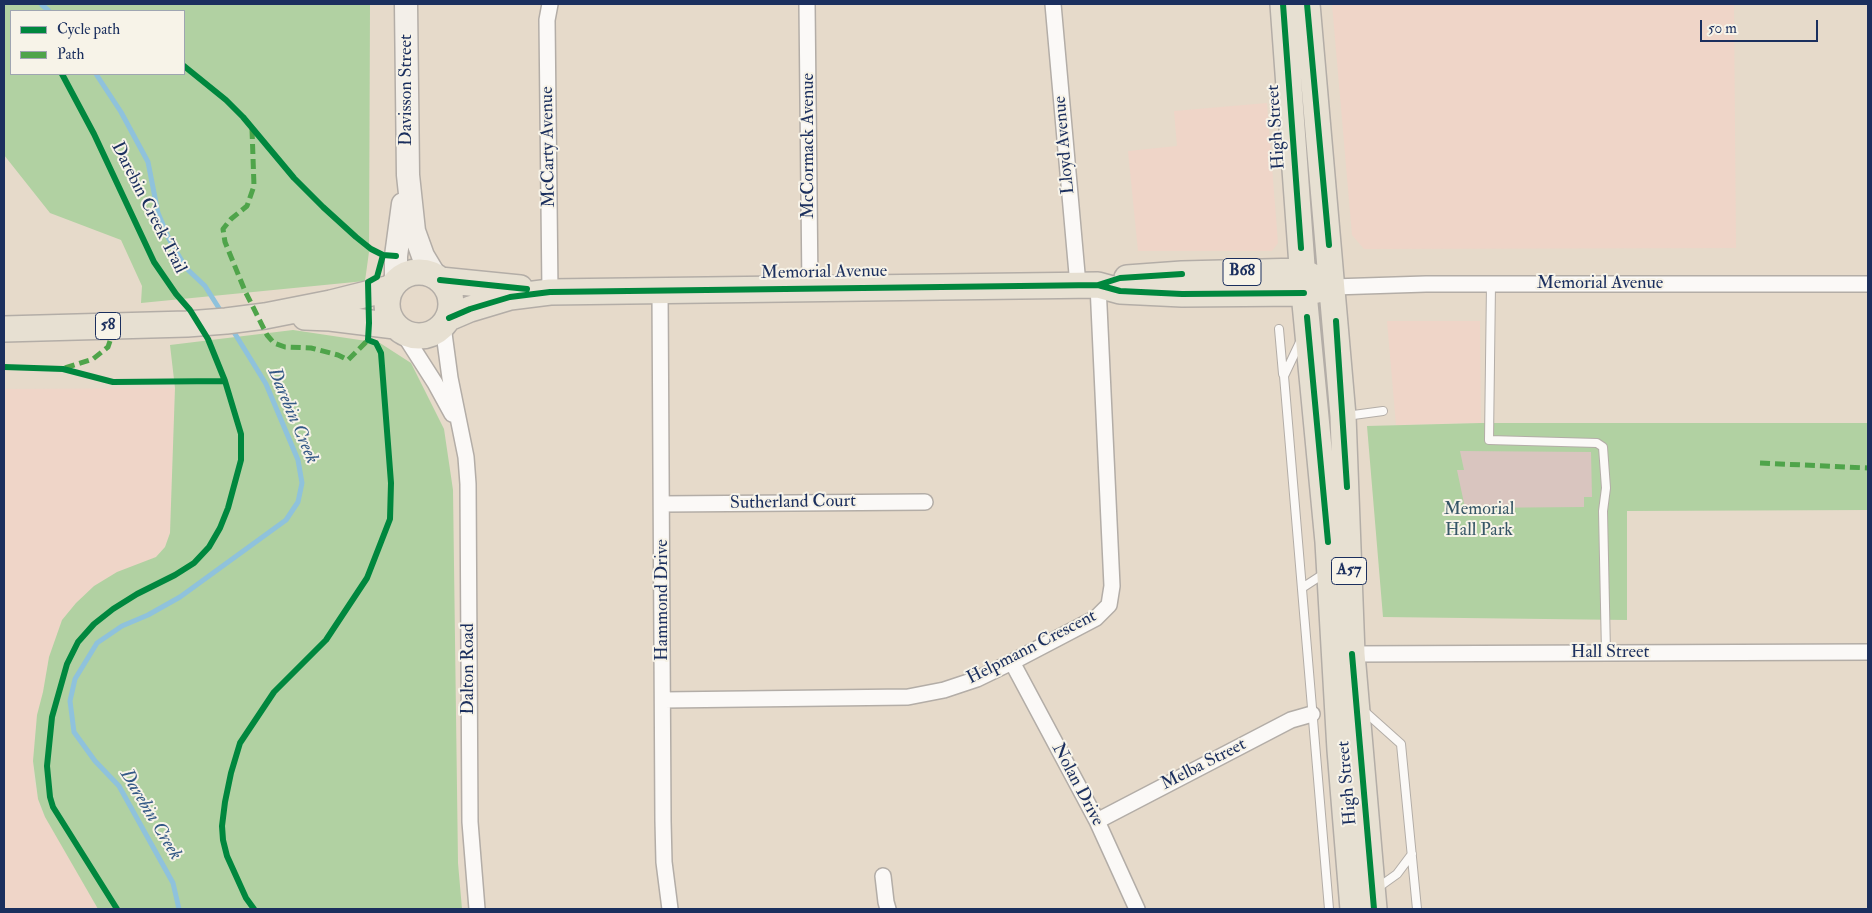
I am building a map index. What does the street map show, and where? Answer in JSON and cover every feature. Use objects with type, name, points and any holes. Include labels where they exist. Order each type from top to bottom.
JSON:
[{"type":"main road","name":"High Street","points":[[1283,4],[1303,282],[1328,542],[1340,750],[1353,909]]},
{"type":"main road","name":"High Street","points":[[1307,4],[1343,416],[1352,654],[1373,901]]},
{"type":"main road","name":"58","points":[[12,327],[187,324],[265,316],[331,303],[394,285],[405,275],[415,272],[426,273],[438,278]]},
{"type":"main road","name":"Memorial Avenue","points":[[438,278],[550,292]]},
{"type":"main road","points":[[438,278],[447,288],[451,298],[452,308],[446,322]]},
{"type":"main road","name":"Memorial Avenue","points":[[446,322],[470,309],[510,296],[550,292],[1088,285],[1120,291],[1182,294],[1303,282],[1333,287]]},
{"type":"main road","points":[[394,285],[387,297],[387,308],[389,318],[399,330]]},
{"type":"main road","name":"58","points":[[265,316],[330,318],[399,330],[413,336],[424,336],[434,333],[446,322]]},
{"type":"street","name":"Davisson Street","points":[[406,4],[408,175],[414,232],[423,256],[438,278]]},
{"type":"street","name":"McCarty Avenue","points":[[550,4],[547,20],[550,292]]},
{"type":"street","name":"McCormack Avenue","points":[[807,4],[810,289]]},
{"type":"street","name":"Lloyd Avenue","points":[[1053,4],[1088,285]]},
{"type":"street","name":"Davisson Street","points":[[394,285],[396,256],[408,175]]},
{"type":"street","name":"Memorial Avenue","points":[[1333,287],[1426,284],[1868,284]]},
{"type":"street","name":"Helpmann Crescent","points":[[664,700],[908,697],[944,690],[977,679],[1096,618],[1109,605],[1112,586],[1088,285]]},
{"type":"street","name":"Hammond Drive","points":[[660,290],[664,700],[663,821],[664,862],[670,909]]},
{"type":"street","name":"Dalton Road","points":[[446,322],[450,378],[466,457],[468,484],[470,822],[477,909]]},
{"type":"street","name":"Dalton Road","points":[[399,330],[435,382],[460,428]]},
{"type":"street","name":"Sutherland Court","points":[[662,504],[925,502]]},
{"type":"street","name":"Hall Street","points":[[1352,654],[1868,652]]},
{"type":"street","name":"Nolan Drive","points":[[1012,662],[1097,821],[1137,909]]},
{"type":"street","name":"Melba Street","points":[[1097,821],[1291,720],[1312,714]]},
{"type":"street","points":[[883,876],[888,909]]},
{"type":"lane","points":[[1491,284],[1489,440],[1597,443],[1604,447],[1606,488],[1603,511],[1606,653]]},
{"type":"lane","points":[[1279,329],[1330,909]]},
{"type":"lane","points":[[1284,376],[1298,344],[1308,331]]},
{"type":"lane","points":[[1343,416],[1383,411]]},
{"type":"lane","points":[[1302,588],[1330,570]]},
{"type":"lane","points":[[1356,703],[1401,744],[1417,909]]},
{"type":"lane","points":[[1373,901],[1412,854]]},
{"type":"shaded area","points":[[1332,4],[1734,4],[1736,248],[1364,249],[1352,235]]},
{"type":"shaded area","points":[[1267,103],[1278,243],[1272,251],[1138,251],[1128,151],[1177,146],[1174,111]]},
{"type":"shaded area","points":[[1387,321],[1480,321],[1481,423],[1396,425]]},
{"type":"shaded area","points":[[175,388],[170,533],[165,547],[156,557],[94,586],[62,620],[49,658],[37,715],[33,761],[34,779],[40,807],[98,909],[4,909],[4,389]]},
{"type":"green space","points":[[4,4],[370,4],[369,252],[365,281],[141,303],[142,286],[121,240],[50,213],[4,155]]},
{"type":"green space","points":[[293,330],[380,343],[411,363],[444,429],[453,490],[458,863],[462,909],[98,909],[45,817],[38,799],[33,761],[37,715],[49,657],[62,620],[76,603],[94,586],[117,572],[156,557],[165,547],[170,533],[175,388],[170,345]]},
{"type":"green space","name":"Memorial Hall Park","points":[[1481,423],[1868,423],[1868,510],[1627,511],[1627,620],[1383,617],[1367,426]]},
{"type":"building","points":[[1460,451],[1591,452],[1592,497],[1584,497],[1584,507],[1465,508],[1457,470],[1464,470]]},
{"type":"waterway","name":"Darebin Creek","points":[[41,4],[48,10]]},
{"type":"waterway","name":"Darebin Creek","points":[[97,75],[121,112],[148,162],[158,213],[169,239],[186,268],[205,286],[222,313]]},
{"type":"waterway","name":"Darebin Creek","points":[[179,909],[173,883],[119,786],[95,761],[74,732],[70,701],[75,679],[97,643],[122,626],[148,615],[180,597],[286,520],[298,502],[302,483],[298,460],[266,384],[232,329]]},
{"type":"marked path","points":[[252,129],[254,186],[247,206],[231,219],[223,229],[225,242],[245,291],[267,335],[274,343],[285,347],[311,348],[338,355],[348,360],[368,340]]},
{"type":"marked path","points":[[65,368],[93,359],[108,347],[110,341]]},
{"type":"marked path","points":[[1760,463],[1868,468]]},
{"type":"cycle path","points":[[1283,4],[1301,248]]},
{"type":"cycle path","points":[[1307,4],[1329,245]]},
{"type":"cycle path","points":[[185,67],[226,100],[243,117],[294,178],[356,237],[371,249],[383,255],[396,256]]},
{"type":"cycle path","name":"Darebin Creek Trail","points":[[63,75],[94,134],[154,262],[176,294],[190,310],[208,339],[225,381],[241,434],[241,460],[228,508],[220,528],[209,547],[194,563],[137,594],[94,624],[78,642],[67,664],[52,717],[47,766],[50,797],[53,807],[117,909]]},
{"type":"cycle path","points":[[254,909],[246,898],[227,856],[223,840],[222,826],[225,802],[240,743],[274,692],[326,640],[367,578],[390,519],[391,483],[381,353],[376,343],[368,340],[368,282],[377,277],[383,255]]},
{"type":"cycle path","points":[[1098,285],[1120,278],[1182,274]]},
{"type":"cycle path","points":[[440,280],[527,289]]},
{"type":"cycle path","points":[[449,318],[470,309],[510,297],[550,292],[1098,285],[1120,291],[1182,294],[1304,293]]},
{"type":"cycle path","points":[[1307,317],[1328,542]]},
{"type":"cycle path","points":[[1336,321],[1347,487]]},
{"type":"cycle path","points":[[4,367],[63,369],[113,382],[225,381]]},
{"type":"cycle path","points":[[1352,654],[1374,909]]}]
